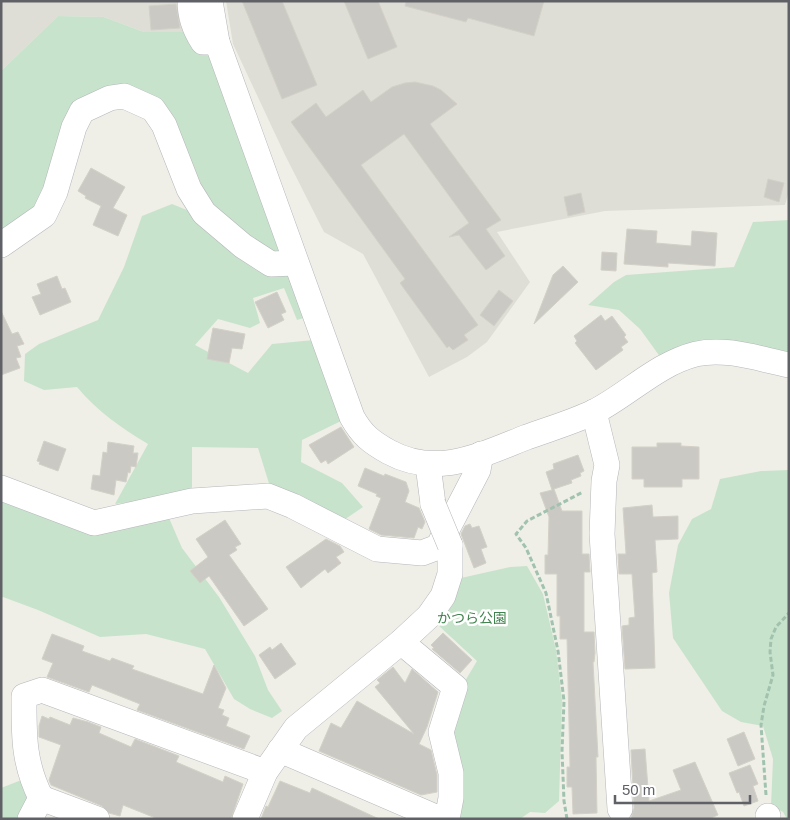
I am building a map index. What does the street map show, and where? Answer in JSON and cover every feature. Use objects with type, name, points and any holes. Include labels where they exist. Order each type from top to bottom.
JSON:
[{"type":"street","points":[[190,1],[197,33],[202,42],[217,42]]},
{"type":"street","points":[[210,1],[217,42],[352,417],[361,432],[375,445],[401,459],[428,465],[454,462],[481,454],[594,412],[669,364],[693,355],[708,352],[725,352],[789,365]]},
{"type":"street","points":[[1,245],[44,214],[55,192],[74,127],[82,112],[110,98],[124,96],[153,109],[164,125],[189,189],[204,213],[243,246],[271,264],[295,263]]},
{"type":"street","points":[[594,412],[607,465],[604,481],[602,534],[620,809]]},
{"type":"street","points":[[1,488],[94,522],[192,500],[268,496],[293,506],[377,549],[422,553],[438,547],[478,470],[481,454]]},
{"type":"street","points":[[245,819],[265,772],[296,728],[401,642],[429,616],[444,596],[450,574],[450,546],[433,504],[428,465]]},
{"type":"street","points":[[401,642],[455,687],[441,732],[451,773],[451,798],[447,819]]},
{"type":"street","points":[[97,819],[36,808],[24,740],[24,696],[42,690],[265,772]]},
{"type":"street","points":[[280,750],[440,819]]},
{"type":"path","points":[[566,819],[562,751],[564,701],[558,651],[546,593],[526,548],[516,534],[527,521],[604,481]]},
{"type":"path","points":[[768,817],[761,726],[764,706],[774,675],[770,652],[771,638],[776,627],[789,613]]},
{"type":"shaded area","points":[[1,1],[191,1],[190,32],[144,32],[104,17],[58,16],[1,71]]},
{"type":"shaded area","points":[[226,1],[789,1],[789,191],[785,205],[605,211],[497,232],[530,282],[487,342],[467,357],[429,377],[363,254],[324,232],[285,155],[233,44]]},
{"type":"green space","points":[[58,16],[104,17],[144,32],[190,32],[195,45],[216,62],[285,256],[246,240],[213,218],[140,94],[78,106],[48,196],[1,239],[1,71]]},
{"type":"green space","points":[[172,204],[199,215],[290,272],[307,317],[297,320],[284,288],[253,298],[260,323],[250,328],[218,319],[195,345],[248,373],[272,344],[314,340],[341,421],[302,440],[301,462],[342,483],[363,507],[341,522],[271,490],[258,448],[192,447],[192,494],[115,504],[148,444],[110,418],[77,387],[44,390],[24,381],[25,354],[39,344],[98,320],[124,267],[142,216]]},
{"type":"green space","points":[[789,220],[789,355],[661,358],[640,329],[619,310],[588,305],[614,282],[626,275],[734,267],[753,222]]},
{"type":"green space","points":[[789,470],[789,819],[787,819],[783,812],[771,806],[773,759],[763,726],[741,722],[722,711],[673,638],[669,593],[678,545],[692,519],[711,509],[720,479],[761,471]]},
{"type":"green space","points":[[1,500],[169,518],[182,548],[219,597],[255,656],[268,690],[282,711],[272,718],[250,709],[234,699],[205,649],[146,634],[100,637],[38,610],[3,597],[1,598]]},
{"type":"green space","name":"かつら公園","points":[[527,566],[543,594],[556,650],[562,700],[559,801],[545,813],[530,812],[520,819],[457,819],[448,732],[462,686],[477,661],[438,625],[461,578],[510,567]]},
{"type":"green space","points":[[24,779],[28,798],[22,819],[1,819],[1,788]]},
{"type":"building","points":[[242,1],[282,1],[317,85],[282,99]]},
{"type":"building","points":[[344,1],[378,1],[397,47],[368,59]]},
{"type":"building","points":[[406,1],[544,1],[534,36],[468,18],[466,22],[405,6]]},
{"type":"building","points":[[176,4],[180,28],[151,30],[149,6]]},
{"type":"building","points":[[415,82],[441,90],[457,104],[430,124],[501,220],[486,229],[505,256],[486,270],[459,235],[449,237],[469,223],[404,134],[361,165],[478,325],[464,335],[468,340],[453,350],[449,346],[447,348],[400,283],[405,279],[291,122],[316,103],[326,117],[363,90],[371,102],[392,87]]},
{"type":"building","points":[[91,168],[125,187],[113,208],[127,215],[118,236],[93,225],[101,206],[85,198],[86,196],[78,191]]},
{"type":"building","points":[[768,179],[784,183],[779,202],[764,197]]},
{"type":"building","points":[[581,193],[585,212],[568,216],[564,197]]},
{"type":"building","points":[[627,229],[657,231],[656,243],[691,246],[692,231],[717,233],[715,266],[668,263],[668,267],[624,264]]},
{"type":"building","points":[[602,252],[617,253],[616,271],[601,270]]},
{"type":"building","points":[[563,266],[578,282],[534,324],[553,275]]},
{"type":"building","points":[[57,276],[62,289],[65,288],[71,302],[40,315],[32,297],[41,294],[37,284]]},
{"type":"building","points":[[499,290],[513,301],[494,326],[480,315]]},
{"type":"building","points":[[277,292],[286,312],[281,314],[284,320],[268,328],[255,302]]},
{"type":"building","points":[[1,311],[12,334],[18,332],[24,344],[17,346],[21,357],[16,358],[20,368],[1,375]]},
{"type":"building","points":[[601,315],[605,321],[612,316],[626,335],[624,337],[628,342],[621,347],[623,350],[596,370],[575,343],[577,341],[574,336]]},
{"type":"building","points":[[213,328],[245,334],[242,349],[232,348],[229,363],[207,359]]},
{"type":"building","points":[[341,427],[354,447],[328,464],[326,460],[321,463],[309,445]]},
{"type":"building","points":[[44,441],[66,449],[58,471],[39,464],[40,462],[37,461]]},
{"type":"building","points":[[108,442],[134,446],[133,453],[138,453],[136,467],[131,466],[126,482],[116,480],[114,495],[91,489],[93,475],[100,476],[103,452],[107,453]]},
{"type":"building","points":[[657,443],[681,443],[681,446],[699,447],[699,479],[682,479],[682,487],[644,487],[644,479],[632,479],[632,447],[657,447]]},
{"type":"building","points":[[578,455],[584,471],[580,473],[581,476],[571,480],[572,483],[554,489],[562,511],[582,511],[582,554],[589,554],[590,572],[584,572],[584,632],[594,632],[595,653],[593,662],[598,757],[596,757],[597,813],[573,814],[572,787],[567,787],[567,767],[570,767],[567,639],[560,639],[560,616],[557,616],[557,574],[545,574],[545,555],[548,555],[549,517],[540,493],[552,490],[546,472],[554,469],[553,464]]},
{"type":"building","points":[[365,468],[406,482],[409,491],[405,502],[419,508],[425,522],[422,529],[418,527],[414,538],[381,535],[369,529],[381,498],[376,496],[377,494],[358,486]]},
{"type":"building","points":[[652,505],[653,517],[678,516],[678,539],[655,540],[657,572],[652,573],[655,668],[625,669],[622,626],[629,625],[629,618],[635,617],[632,574],[619,574],[618,554],[626,554],[623,508]]},
{"type":"building","points":[[225,520],[241,544],[235,547],[237,550],[229,555],[268,609],[244,626],[209,576],[200,583],[190,571],[208,557],[196,539]]},
{"type":"building","points":[[470,524],[472,528],[479,526],[487,547],[481,549],[486,563],[474,568],[461,534],[465,526]]},
{"type":"building","points":[[326,539],[340,546],[344,552],[336,557],[341,563],[328,573],[325,569],[301,588],[286,567]]},
{"type":"building","points":[[443,633],[472,660],[460,673],[432,649],[434,648],[431,645]]},
{"type":"building","points":[[52,634],[84,646],[82,651],[110,661],[112,658],[134,666],[132,669],[203,694],[214,665],[226,688],[218,708],[224,710],[222,715],[229,718],[226,726],[250,736],[244,749],[137,710],[140,704],[92,685],[89,692],[47,677],[53,663],[42,659]]},
{"type":"building","points":[[281,643],[296,664],[275,679],[259,655],[270,647],[272,650]]},
{"type":"building","points":[[393,667],[405,683],[412,669],[438,692],[427,727],[419,744],[431,750],[437,775],[437,792],[421,795],[319,751],[331,723],[341,728],[357,701],[414,734],[375,687],[380,683],[377,680]]},
{"type":"building","points":[[42,716],[70,725],[73,718],[88,722],[101,727],[99,733],[131,747],[135,739],[179,756],[176,762],[223,782],[225,776],[243,784],[231,819],[158,819],[123,805],[120,816],[109,813],[102,806],[51,785],[49,780],[61,745],[39,737],[39,726]]},
{"type":"building","points":[[744,732],[755,759],[738,766],[727,739]]},
{"type":"building","points":[[645,749],[649,801],[681,790],[673,770],[695,762],[718,815],[709,819],[631,819],[634,808],[631,750]]},
{"type":"building","points":[[750,765],[758,784],[753,786],[758,801],[744,806],[729,773]]},
{"type":"building","points":[[280,781],[310,793],[312,788],[379,819],[261,819]]}]
